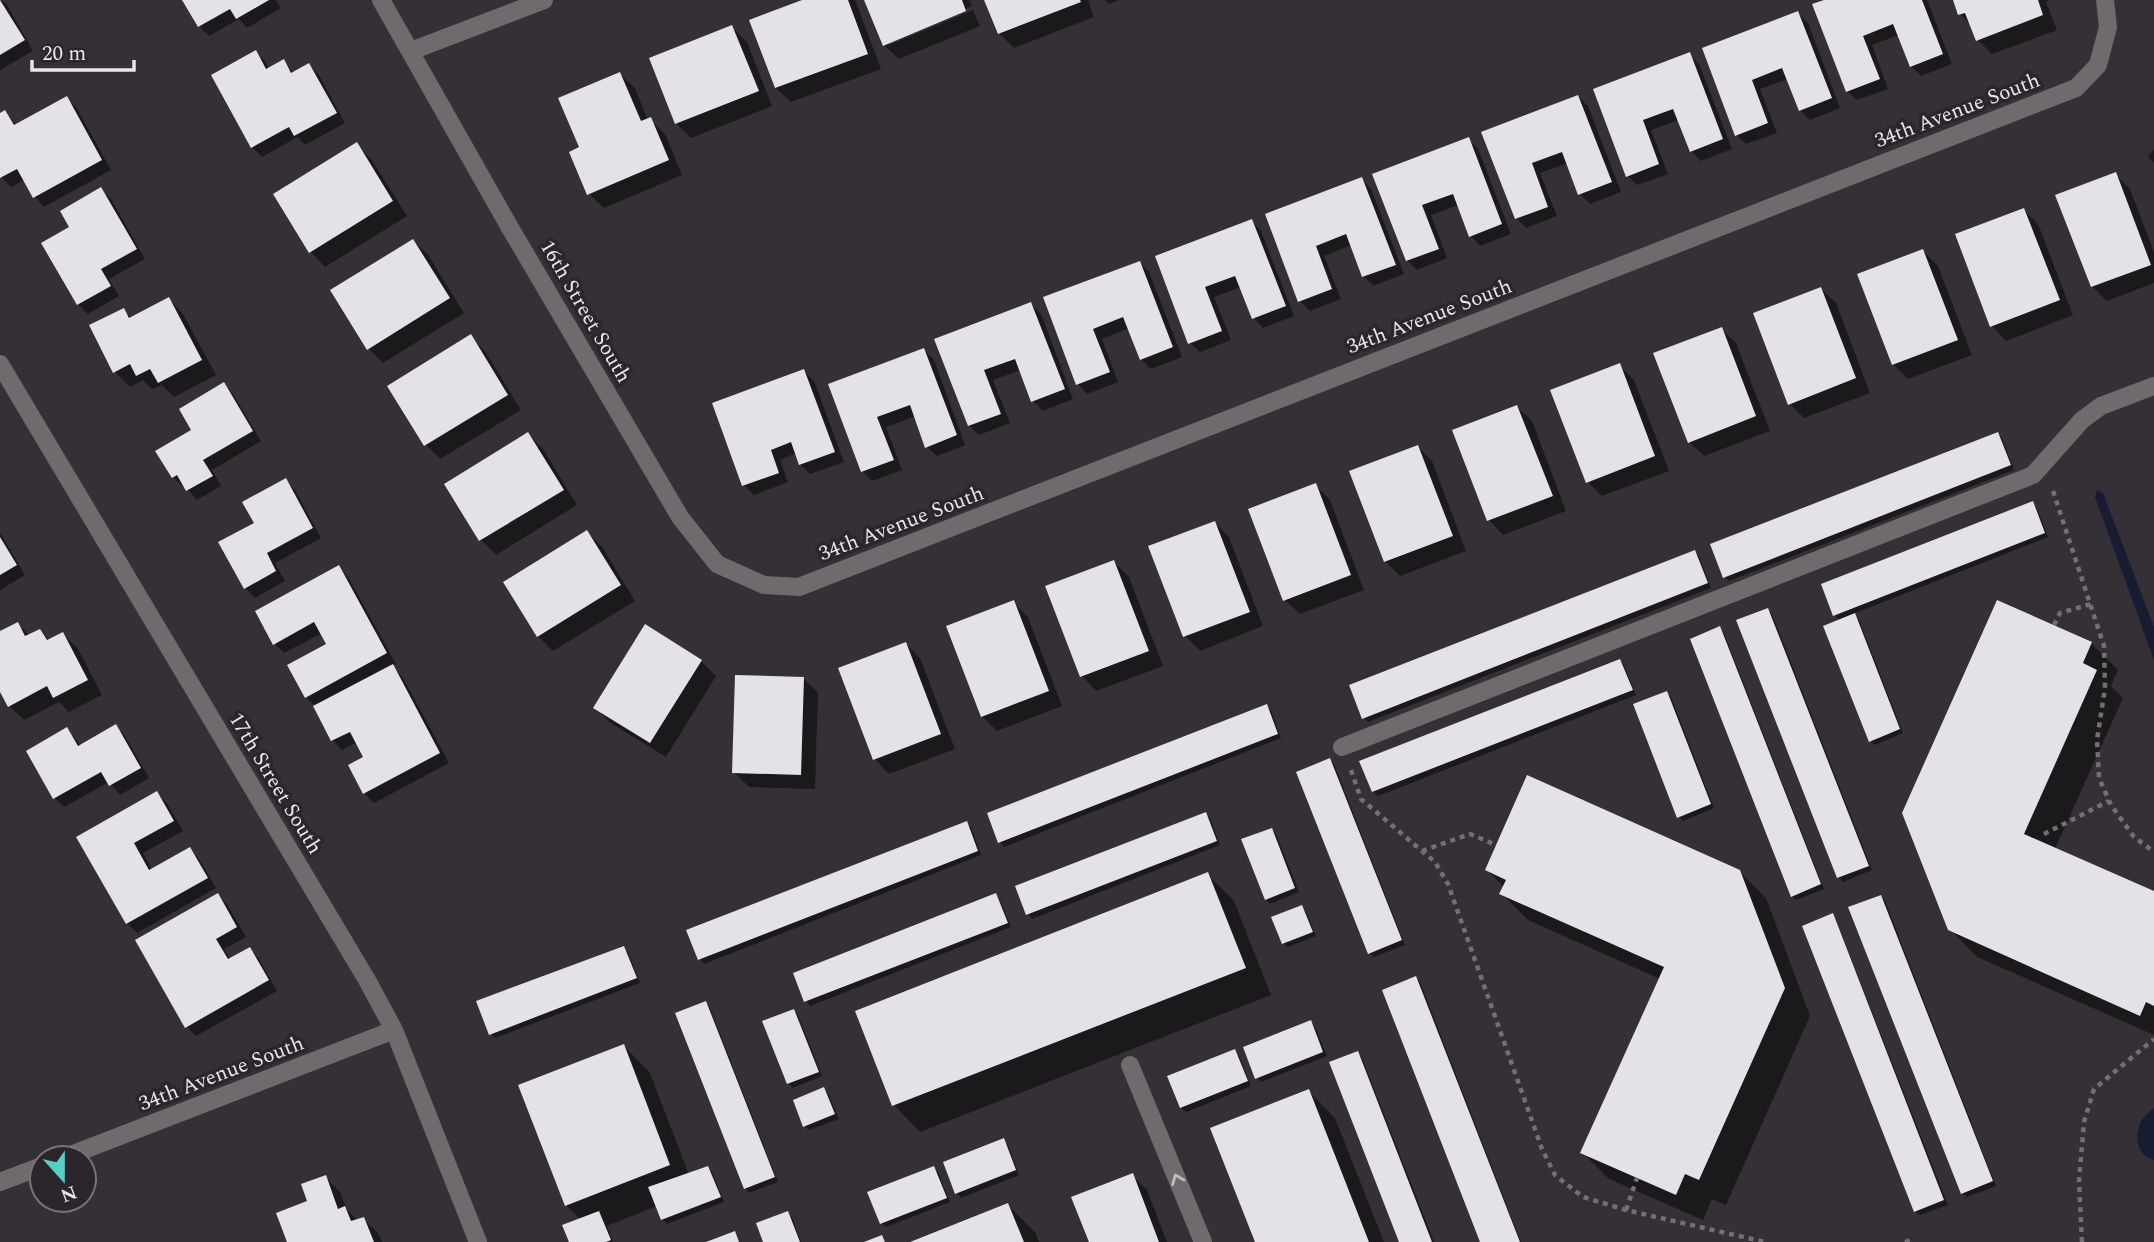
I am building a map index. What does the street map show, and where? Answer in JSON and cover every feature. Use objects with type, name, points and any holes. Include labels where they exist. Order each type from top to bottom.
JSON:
[{"type":"street","name":"16th Street South","points":[[380,0],[680,517],[717,564],[764,585],[799,587]]},
{"type":"street","points":[[411,51],[544,0]]},
{"type":"street","name":"34th Avenue South","points":[[799,587],[2076,88],[2098,65],[2108,27],[2105,0]]},
{"type":"street","name":"17th Street South","points":[[0,364],[367,980],[394,1030],[478,1242]]},
{"type":"street","points":[[1342,747],[2033,475],[2082,420],[2101,406],[2154,386]]},
{"type":"street","name":"34th Avenue South","points":[[98,1144],[394,1030]]},
{"type":"street","points":[[1130,1065],[1203,1242]]},
{"type":"street","points":[[0,1182],[28,1171]]},
{"type":"path","points":[[2043,464],[2104,646],[2105,688],[2097,740],[2099,778],[2109,801],[2134,837],[2154,852]]},
{"type":"path","points":[[2054,625],[2060,612],[2091,604]]},
{"type":"path","points":[[1342,747],[1362,799],[1435,862],[1448,884],[1542,1149],[1555,1175],[1583,1197],[1626,1210],[1765,1242]]},
{"type":"path","points":[[2044,834],[2109,801]]},
{"type":"path","points":[[1422,851],[1470,834],[1496,845]]},
{"type":"path","points":[[2082,1242],[2079,1181],[2084,1122],[2094,1090],[2154,1039]]},
{"type":"path","points":[[1626,1210],[1637,1178]]},
{"type":"path","points":[[1905,1242],[1913,1239]]},
{"type":"water","points":[[2097,490],[2103,493],[2154,627],[2154,660],[2095,497]]},
{"type":"water","points":[[2154,1108],[2154,1160],[2142,1153],[2137,1135],[2141,1122]]},
{"type":"building","points":[[0,0],[25,40],[0,55]]},
{"type":"building","points":[[182,0],[269,0],[236,19],[230,9],[198,27]]},
{"type":"building","points":[[802,0],[848,0],[868,54],[775,88],[749,20]]},
{"type":"building","points":[[864,0],[962,0],[966,11],[883,46]]},
{"type":"building","points":[[984,0],[1080,0],[1081,2],[998,34]]},
{"type":"building","points":[[1824,0],[1922,0],[1943,54],[1910,67],[1893,24],[1863,36],[1880,79],[1846,92],[1812,4]]},
{"type":"building","points":[[1953,0],[2038,0],[2043,15],[1976,41],[1965,13],[1958,15]]},
{"type":"building","points":[[1798,11],[1832,98],[1799,111],[1782,68],[1752,80],[1768,123],[1735,136],[1702,48]]},
{"type":"building","points":[[732,25],[759,91],[675,124],[649,58]]},
{"type":"building","points":[[256,50],[266,69],[284,59],[291,73],[309,63],[337,113],[294,136],[289,127],[251,148],[211,75]]},
{"type":"building","points":[[1690,52],[1723,139],[1690,152],[1673,109],[1643,120],[1659,164],[1626,177],[1593,89]]},
{"type":"building","points":[[620,72],[641,121],[651,117],[669,160],[587,195],[569,152],[579,147],[558,98]]},
{"type":"building","points":[[1578,95],[1612,182],[1578,195],[1562,152],[1532,163],[1548,207],[1515,219],[1481,132]]},
{"type":"building","points":[[67,96],[102,160],[33,198],[17,169],[0,178],[0,113],[5,110],[14,125]]},
{"type":"building","points":[[1469,137],[1502,224],[1469,237],[1453,194],[1422,205],[1439,249],[1406,261],[1372,174]]},
{"type":"building","points":[[357,142],[393,201],[309,253],[273,194]]},
{"type":"building","points":[[2116,172],[2151,265],[2091,287],[2055,195]]},
{"type":"building","points":[[1362,177],[1396,265],[1362,277],[1346,234],[1316,246],[1332,289],[1298,302],[1265,214]]},
{"type":"building","points":[[101,187],[137,249],[101,269],[111,286],[77,305],[41,243],[69,227],[60,211]]},
{"type":"building","points":[[2024,208],[2060,300],[1990,327],[1955,234]]},
{"type":"building","points":[[1252,219],[1286,306],[1252,319],[1235,276],[1205,287],[1222,331],[1188,344],[1155,256]]},
{"type":"building","points":[[413,239],[450,298],[367,350],[330,290]]},
{"type":"building","points":[[1923,249],[1958,340],[1892,365],[1857,274]]},
{"type":"building","points":[[1140,261],[1173,347],[1140,360],[1123,317],[1093,329],[1110,372],[1076,385],[1043,297]]},
{"type":"building","points":[[1821,287],[1856,378],[1788,405],[1753,313]]},
{"type":"building","points":[[169,297],[202,360],[158,383],[150,369],[136,376],[130,364],[113,373],[89,325],[124,308],[129,318]]},
{"type":"building","points":[[1031,302],[1065,389],[1031,402],[1015,359],[984,370],[1001,414],[968,426],[934,339]]},
{"type":"building","points":[[1722,327],[1756,416],[1688,443],[1653,353]]},
{"type":"building","points":[[471,334],[508,395],[424,446],[387,386]]},
{"type":"building","points":[[924,348],[957,435],[925,448],[910,405],[877,417],[894,460],[861,472],[828,384]]},
{"type":"building","points":[[1620,363],[1655,456],[1586,483],[1550,390]]},
{"type":"building","points":[[804,369],[835,452],[799,465],[791,442],[771,450],[779,473],[742,486],[712,403]]},
{"type":"building","points":[[224,382],[253,431],[203,460],[213,476],[186,491],[177,475],[172,478],[155,451],[191,430],[179,409]]},
{"type":"building","points":[[1517,405],[1553,496],[1487,521],[1452,430]]},
{"type":"building","points":[[528,432],[564,490],[479,541],[444,484]]},
{"type":"building","points":[[1998,432],[2011,465],[1723,578],[1710,544]]},
{"type":"building","points":[[1418,445],[1453,536],[1384,562],[1349,471]]},
{"type":"building","points":[[286,478],[313,528],[267,553],[276,571],[244,589],[218,542],[254,523],[242,502]]},
{"type":"building","points":[[1316,483],[1351,575],[1283,601],[1248,509]]},
{"type":"building","points":[[2033,501],[2045,533],[1833,616],[1821,584]]},
{"type":"building","points":[[1215,521],[1250,612],[1183,637],[1148,546]]},
{"type":"building","points":[[587,530],[621,585],[537,637],[503,582]]},
{"type":"building","points":[[0,537],[17,565],[0,575]]},
{"type":"building","points":[[1695,550],[1708,583],[1362,719],[1349,685]]},
{"type":"building","points":[[1114,560],[1149,651],[1080,677],[1045,586]]},
{"type":"building","points":[[339,565],[387,653],[305,698],[287,665],[326,644],[314,622],[273,645],[255,611]]},
{"type":"building","points":[[1014,600],[1049,691],[981,717],[946,626]]},
{"type":"building","points":[[1997,600],[2092,642],[2083,663],[2097,670],[2024,834],[2154,891],[2154,1006],[2146,1002],[2140,1016],[1948,930],[1902,813]]},
{"type":"building","points":[[1768,608],[1869,866],[1837,878],[1736,620]]},
{"type":"building","points":[[1855,613],[1900,729],[1869,742],[1823,626]]},
{"type":"building","points":[[18,622],[25,636],[40,629],[47,640],[63,632],[88,680],[53,698],[47,686],[8,707],[0,692],[0,631]]},
{"type":"building","points":[[645,624],[702,660],[650,743],[593,708]]},
{"type":"building","points":[[1720,626],[1821,884],[1791,897],[1690,639]]},
{"type":"building","points":[[906,642],[941,734],[873,760],[838,668]]},
{"type":"building","points":[[1620,659],[1633,690],[1372,792],[1359,761]]},
{"type":"building","points":[[393,664],[440,753],[363,794],[348,765],[363,757],[350,732],[331,741],[313,706]]},
{"type":"building","points":[[735,675],[804,677],[801,775],[732,773]]},
{"type":"building","points":[[1667,691],[1711,804],[1677,818],[1633,704]]},
{"type":"building","points":[[1267,704],[1278,734],[998,843],[987,813]]},
{"type":"building","points":[[116,724],[141,768],[109,786],[101,772],[53,799],[26,751],[67,727],[78,746]]},
{"type":"building","points":[[1330,758],[1402,940],[1368,954],[1296,772]]},
{"type":"building","points":[[1527,775],[1740,870],[1785,988],[1699,1180],[1685,1174],[1676,1195],[1580,1153],[1664,967],[1499,894],[1506,880],[1485,870]]},
{"type":"building","points":[[157,791],[174,821],[134,843],[149,870],[190,847],[208,878],[126,924],[76,837]]},
{"type":"building","points":[[1206,812],[1217,841],[1026,915],[1015,886]]},
{"type":"building","points":[[967,821],[978,851],[698,960],[686,930]]},
{"type":"building","points":[[1272,828],[1295,888],[1265,900],[1241,839]]},
{"type":"building","points":[[1208,872],[1246,968],[892,1106],[855,1011]]},
{"type":"building","points":[[218,893],[237,927],[216,939],[228,959],[250,947],[269,980],[185,1028],[135,940]]},
{"type":"building","points":[[996,893],[1008,923],[804,1002],[793,973]]},
{"type":"building","points":[[1881,895],[1993,1181],[1961,1194],[1848,907]]},
{"type":"building","points":[[1302,905],[1313,932],[1282,944],[1271,917]]},
{"type":"building","points":[[1833,913],[1944,1200],[1914,1212],[1802,926]]},
{"type":"building","points":[[624,946],[637,978],[489,1035],[476,1001]]},
{"type":"building","points":[[1416,976],[1520,1242],[1480,1242],[1382,990]]},
{"type":"building","points":[[706,1001],[775,1177],[744,1189],[675,1013]]},
{"type":"building","points":[[794,1009],[819,1072],[787,1084],[762,1021]]},
{"type":"building","points":[[1311,1020],[1323,1052],[1255,1079],[1243,1047]]},
{"type":"building","points":[[624,1044],[670,1165],[565,1206],[518,1085]]},
{"type":"building","points":[[1235,1049],[1248,1081],[1180,1108],[1167,1076]]},
{"type":"building","points":[[1358,1051],[1432,1242],[1399,1242],[1329,1062]]},
{"type":"building","points":[[824,1087],[835,1114],[803,1127],[793,1100]]},
{"type":"building","points":[[1309,1089],[1369,1242],[1255,1242],[1210,1128]]},
{"type":"building","points":[[1004,1138],[1016,1170],[955,1194],[943,1162]]},
{"type":"building","points":[[708,1166],[721,1197],[661,1220],[648,1187]]},
{"type":"building","points":[[934,1166],[947,1198],[880,1224],[867,1192]]},
{"type":"building","points":[[1133,1173],[1159,1242],[1089,1242],[1071,1197]]},
{"type":"building","points":[[326,1175],[338,1209],[345,1206],[351,1221],[364,1217],[374,1242],[287,1242],[276,1213],[307,1201],[301,1184]]},
{"type":"building","points":[[1008,1203],[1024,1242],[910,1242]]},
{"type":"building","points":[[599,1211],[611,1240],[569,1242],[562,1225]]},
{"type":"building","points":[[788,1211],[800,1242],[763,1242],[756,1223]]},
{"type":"building","points":[[735,1231],[739,1242],[706,1242]]},
{"type":"building","points":[[882,1235],[885,1242],[864,1242]]}]
